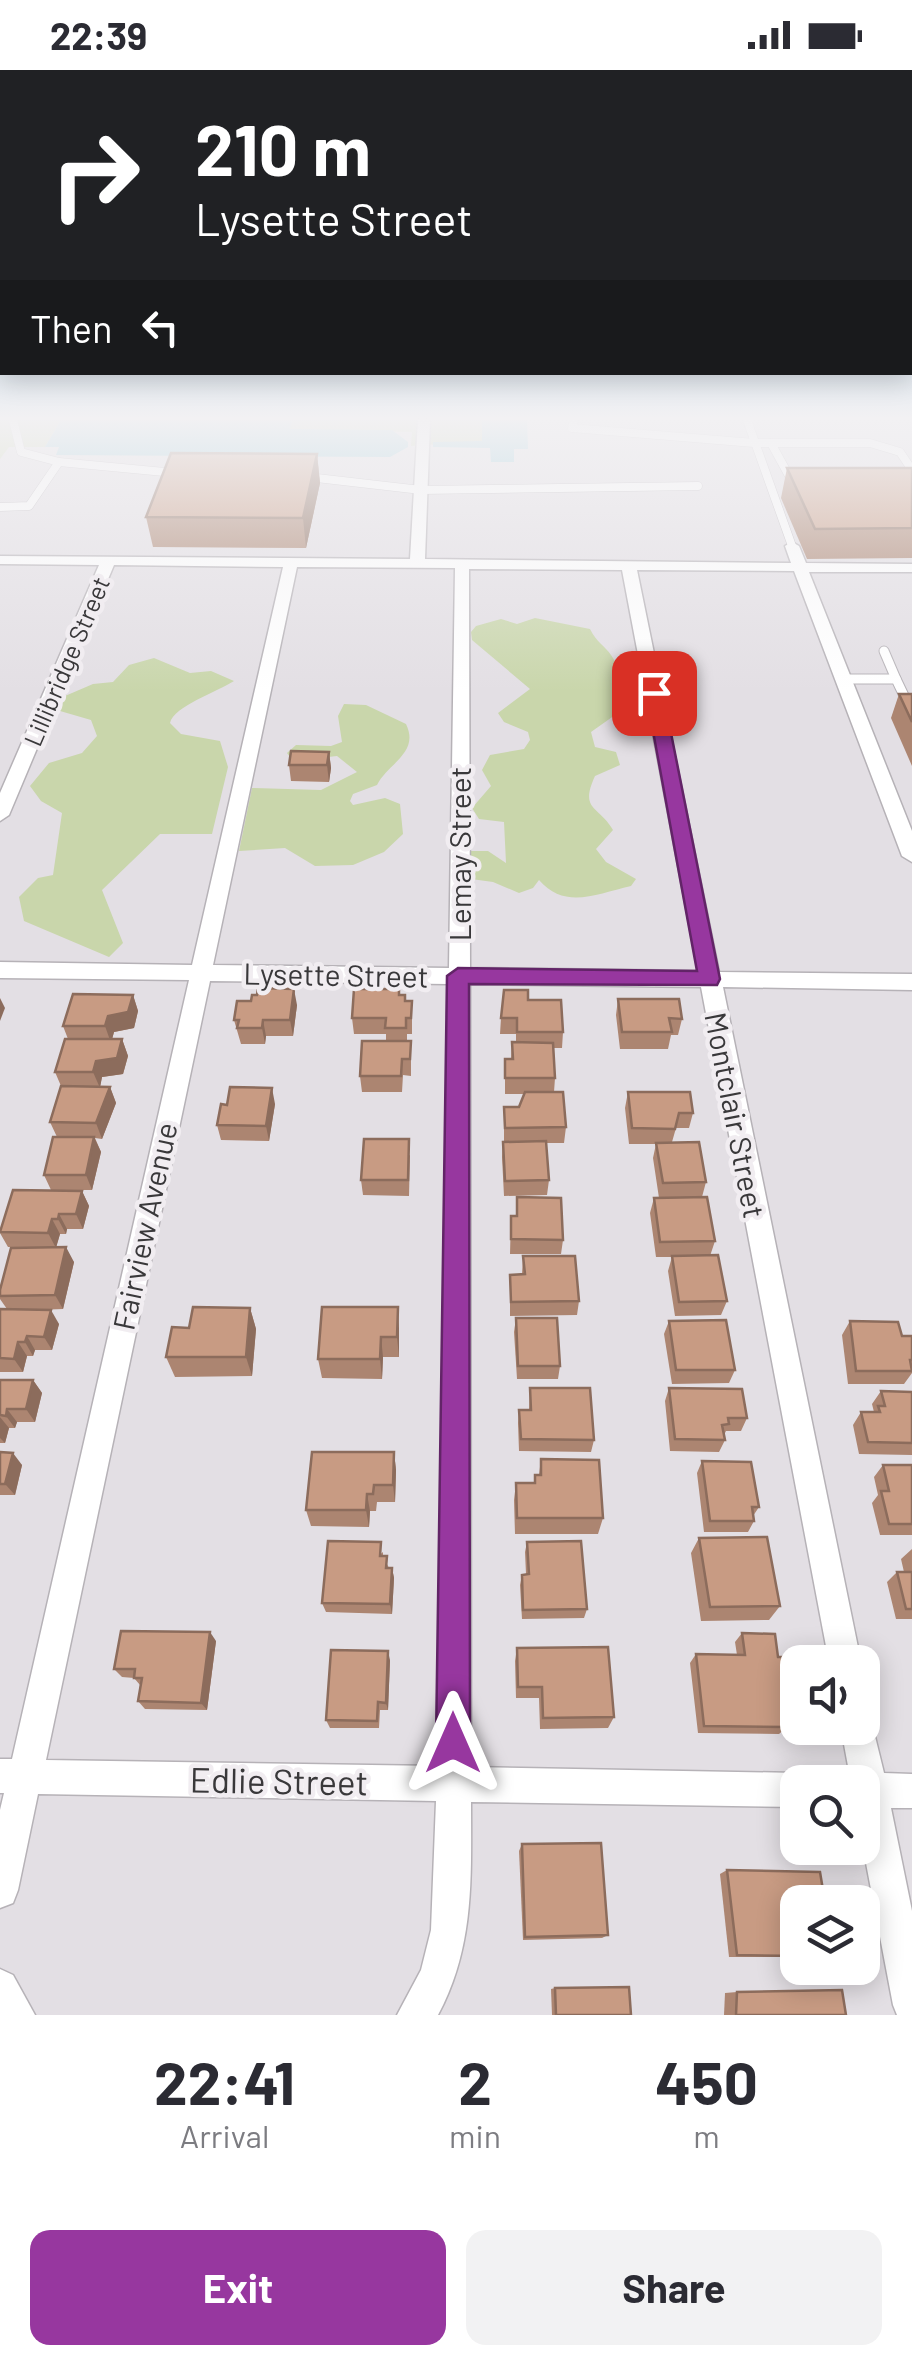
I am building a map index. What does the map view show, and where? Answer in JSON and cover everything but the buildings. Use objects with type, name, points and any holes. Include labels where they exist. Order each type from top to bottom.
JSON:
[{"type":"street","points":[[417,564],[420,511]]},
{"type":"street","points":[[792,546],[912,856]]},
{"type":"street","points":[[0,560],[912,568]]},
{"type":"street","name":"Lillibridge Street","points":[[0,815],[108,562]]},
{"type":"street","name":"Fairview Avenue","points":[[0,1890],[12,1776],[291,563]]},
{"type":"street","name":"Lemay Street","points":[[416,2015],[440,1974],[452,1924],[462,565]]},
{"type":"street","name":"Montclair Street","points":[[629,567],[842,1645]]},
{"type":"street","name":"Lysette Street","points":[[0,970],[912,982]]},
{"type":"street","name":"Edlie Street","points":[[12,1776],[780,1790]]},
{"type":"street","points":[[880,1790],[912,1791]]},
{"type":"street","points":[[880,1852],[912,2005]]},
{"type":"street","points":[[0,1988],[16,2015]]},
{"type":"lane","points":[[779,511],[792,546]]},
{"type":"lane","points":[[884,652],[911,711]]},
{"type":"lane","points":[[843,679],[896,679]]},
{"type":"green space","points":[[535,618],[590,629],[615,661],[632,703],[591,732],[595,747],[616,752],[620,765],[595,776],[589,796],[593,807],[613,830],[596,849],[606,862],[636,879],[631,886],[593,896],[570,897],[559,895],[539,880],[533,888],[519,893],[493,882],[471,879],[471,851],[488,851],[506,863],[504,822],[479,819],[472,808],[491,786],[482,770],[490,755],[524,749],[530,740],[528,732],[504,722],[498,713],[530,689],[472,640],[471,632],[476,626],[501,619],[517,624]]},
{"type":"green space","points":[[154,658],[190,673],[211,671],[234,681],[188,705],[170,723],[181,734],[220,741],[228,767],[212,834],[160,834],[102,890],[123,943],[109,957],[24,921],[19,897],[38,878],[53,875],[62,813],[41,801],[30,786],[49,763],[82,753],[97,736],[91,720],[60,711],[65,696],[93,684],[113,682],[129,665]]},
{"type":"green space","points":[[344,704],[366,705],[406,724],[409,743],[401,757],[377,785],[353,794],[350,801],[353,805],[385,798],[400,804],[403,834],[384,852],[353,865],[315,866],[285,848],[239,851],[252,788],[321,790],[357,772],[337,756],[293,761],[287,753],[296,745],[331,746],[342,742],[338,716]]},
{"type":"route","points":[[453,1743],[458,976],[709,979],[654,693]]}]
